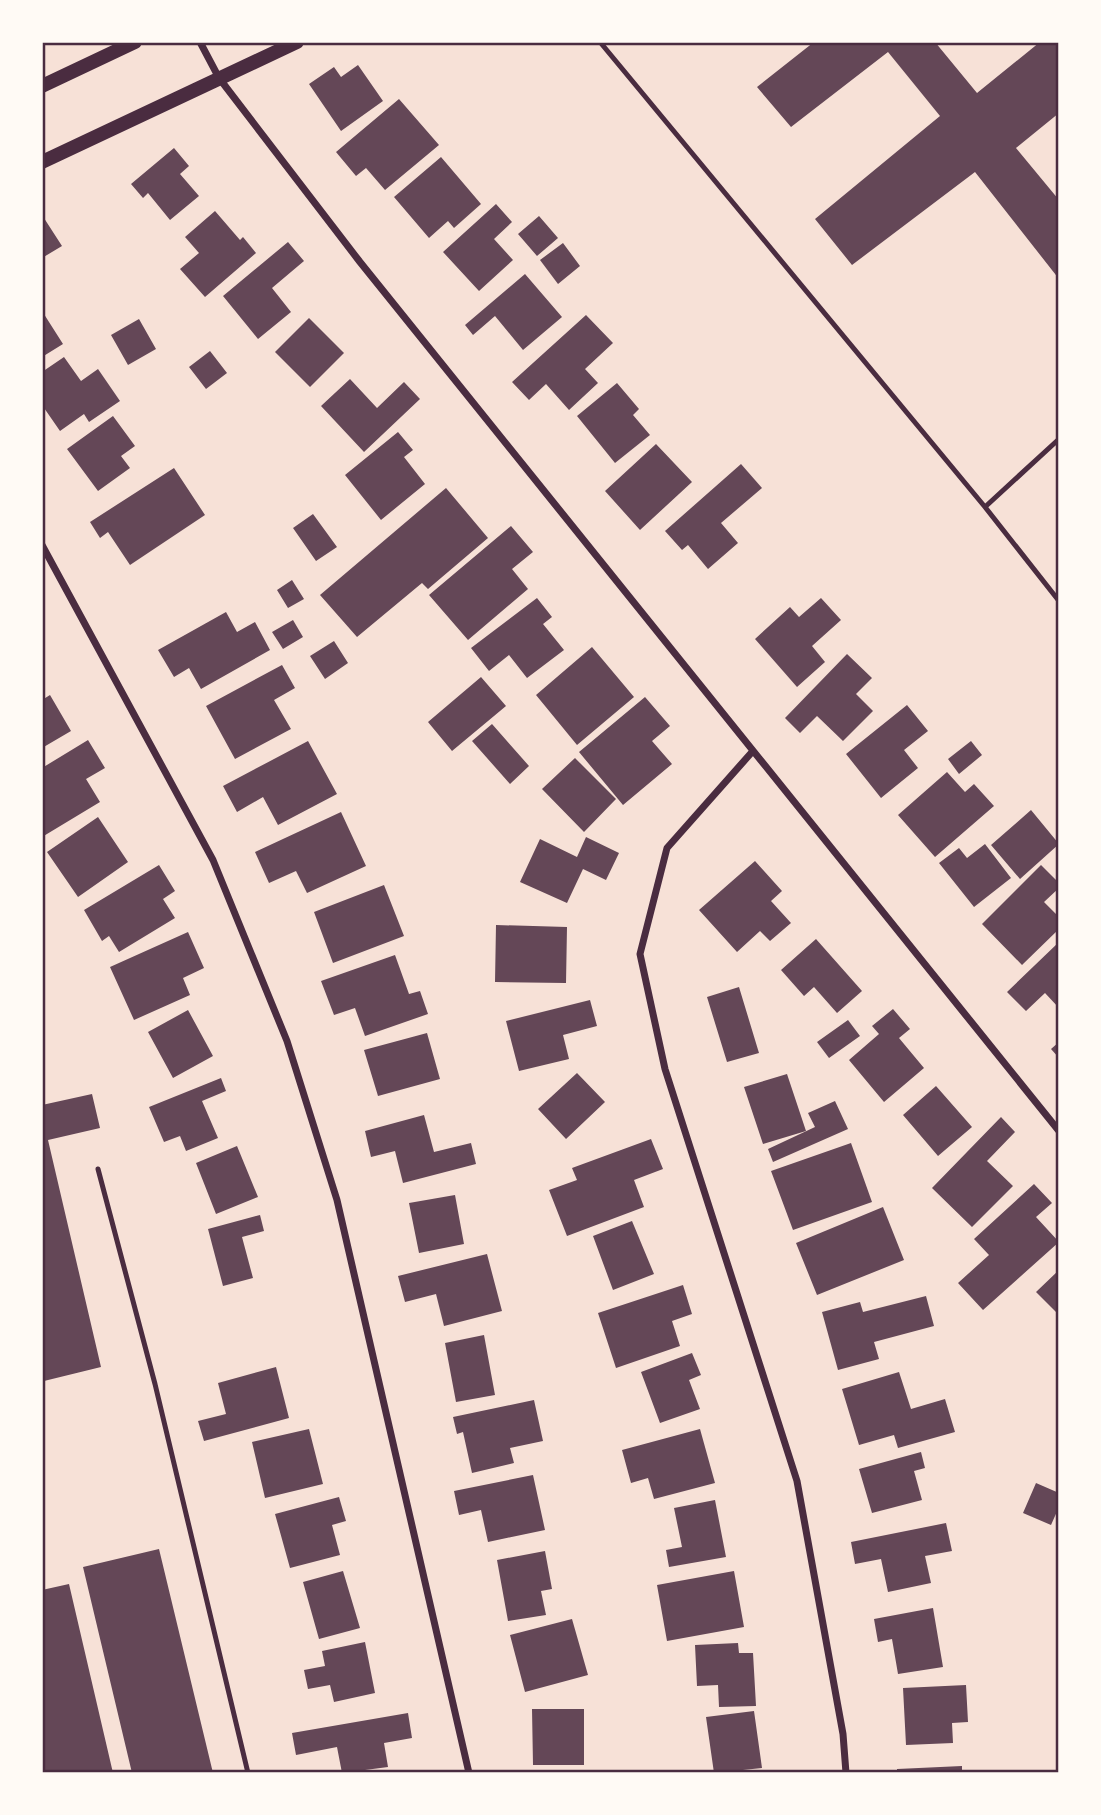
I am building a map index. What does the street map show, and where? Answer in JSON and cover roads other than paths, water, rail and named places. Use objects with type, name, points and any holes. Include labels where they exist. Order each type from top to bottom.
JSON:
[{"type":"main road","points":[[42,86],[135,42]]},
{"type":"main road","points":[[42,162],[297,42]]},
{"type":"street","points":[[200,42],[219,78],[360,262],[1059,1131]]},
{"type":"street","points":[[42,545],[213,860],[287,1041],[337,1200],[469,1773]]},
{"type":"street","points":[[752,752],[667,848],[640,954],[665,1069],[797,1481],[843,1734],[846,1773]]},
{"type":"lane","points":[[600,42],[985,507],[1059,601]]},
{"type":"lane","points":[[985,507],[1059,439]]},
{"type":"lane","points":[[98,1169],[155,1384],[248,1773]]}]
